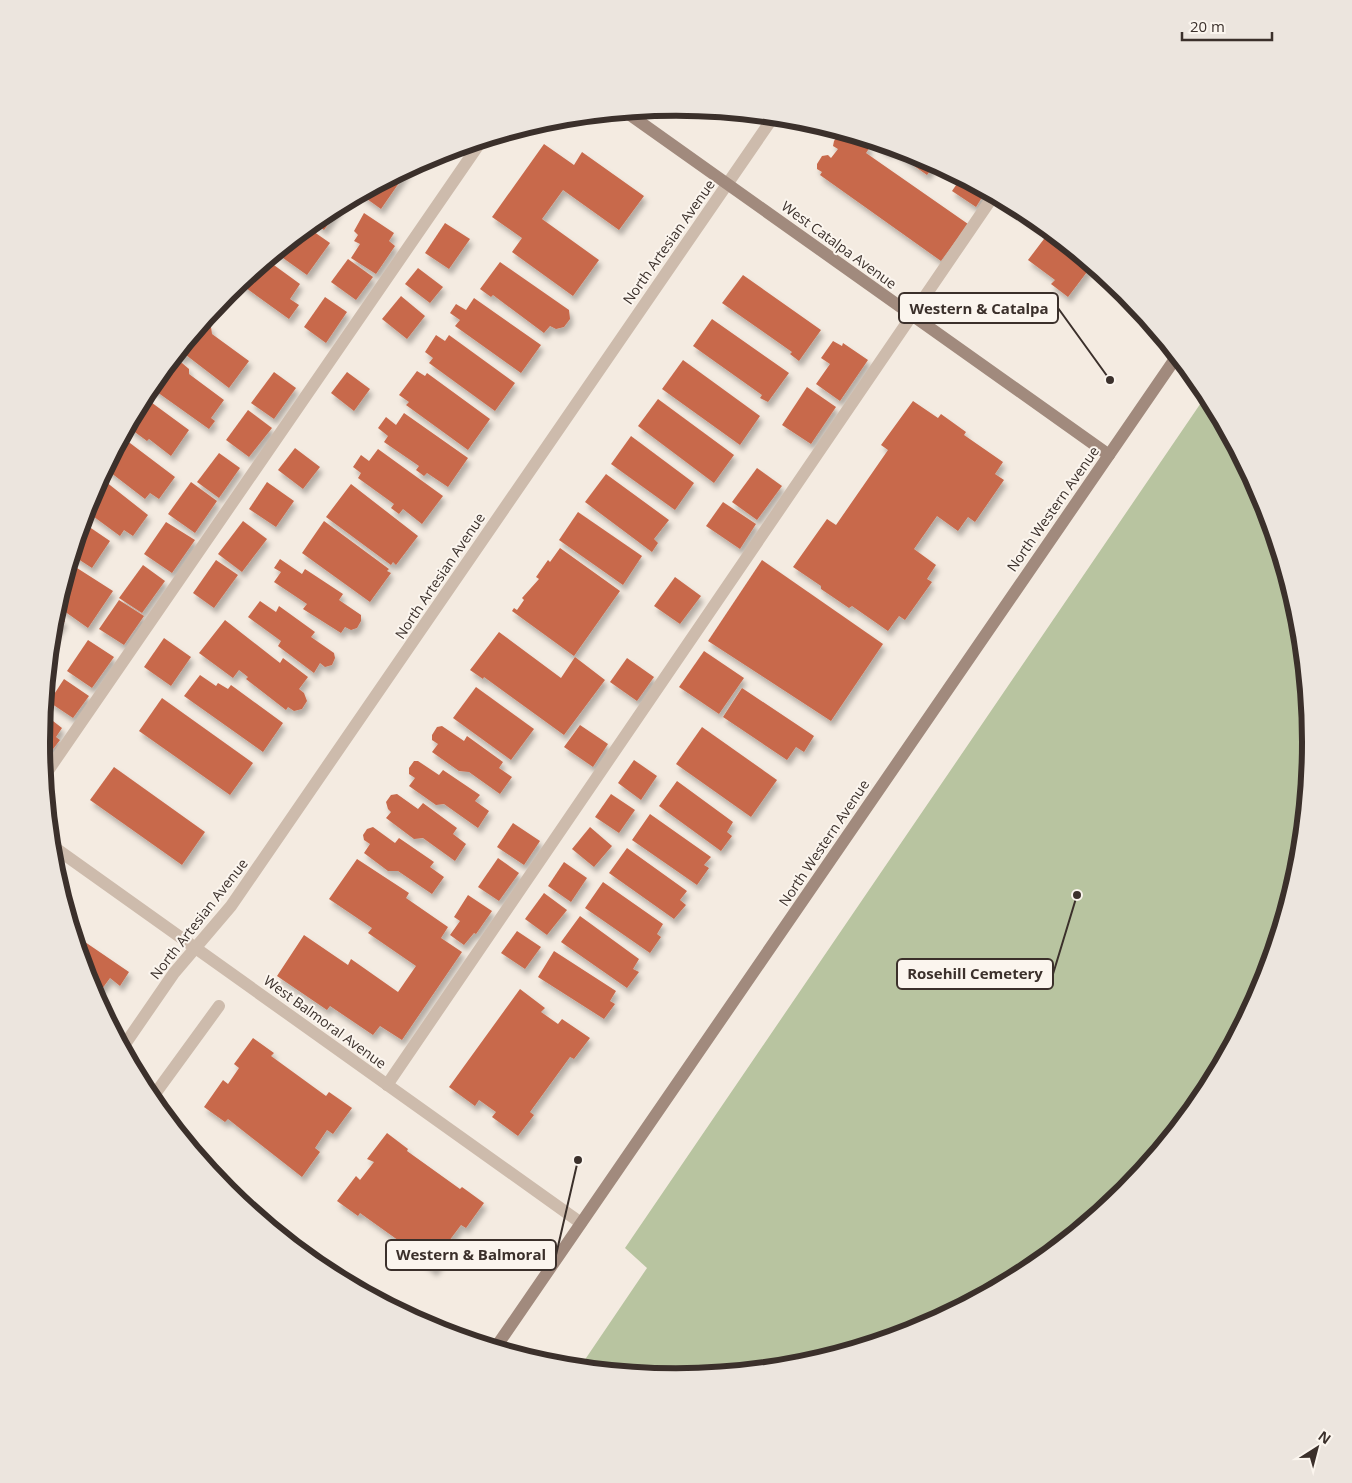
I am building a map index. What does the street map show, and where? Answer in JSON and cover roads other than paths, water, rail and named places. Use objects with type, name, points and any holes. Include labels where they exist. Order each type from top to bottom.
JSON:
[{"type":"main road","name":"West Catalpa Avenue","points":[[633,117],[1109,455]]},
{"type":"main road","name":"North Western Avenue","points":[[500,1342],[1174,361]]},
{"type":"street","name":"North Artesian Avenue","points":[[127,1041],[174,973],[232,906],[769,123]]},
{"type":"street","points":[[51,767],[476,149]]},
{"type":"street","points":[[387,1085],[991,200]]},
{"type":"street","name":"West Balmoral Avenue","points":[[60,851],[581,1223]]},
{"type":"street","points":[[157,1091],[219,1006]]},
{"type":"place","name":"Western & Catalpa","points":[[1110,380]]},
{"type":"place","name":"Rosehill Cemetery","points":[[1077,895]]},
{"type":"place","name":"Western & Balmoral","points":[[578,1160]]}]
